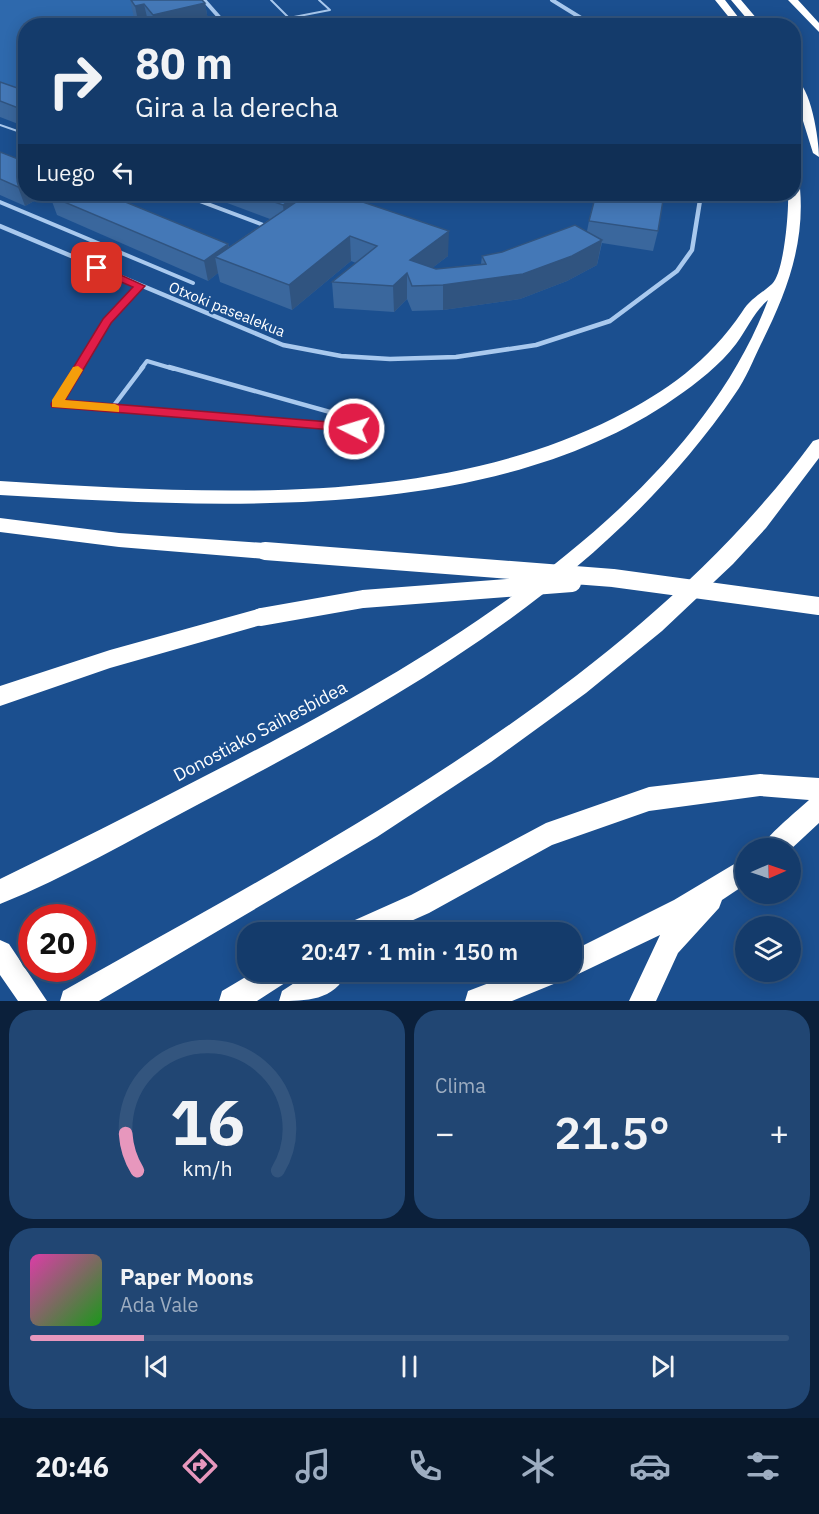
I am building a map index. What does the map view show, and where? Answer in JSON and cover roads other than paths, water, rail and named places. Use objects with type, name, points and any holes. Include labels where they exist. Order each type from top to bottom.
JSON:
[{"type":"highway","points":[[720,0],[735,18]]},
{"type":"highway","points":[[736,0],[752,18]]},
{"type":"highway","points":[[793,0],[819,29]]},
{"type":"highway","points":[[803,0],[819,16]]},
{"type":"highway","points":[[801,98],[819,153]]},
{"type":"highway","points":[[0,488],[193,496],[311,494],[418,483],[525,460],[591,437],[649,407],[690,379],[726,346],[758,301],[782,284],[792,236],[793,201]]},
{"type":"highway","name":"Donostiako Saihesbidea","points":[[0,892],[308,736],[483,628],[589,548],[680,458],[731,390],[764,331],[782,284]]},
{"type":"highway","points":[[73,1001],[355,839],[484,756],[602,670],[681,603],[750,534],[797,478],[819,445]]},
{"type":"highway","points":[[0,525],[118,540],[551,571],[735,592],[819,606]]},
{"type":"highway","points":[[0,696],[110,659],[261,617],[363,598],[553,583],[652,583]]},
{"type":"highway","points":[[380,922],[420,904],[546,835],[650,799],[760,785],[819,789]]},
{"type":"highway","points":[[786,838],[819,806]]},
{"type":"highway","points":[[582,959],[636,934],[722,887],[735,877]]},
{"type":"highway","points":[[642,1001],[669,944],[722,887]]},
{"type":"highway","points":[[397,922],[420,904]]},
{"type":"highway","points":[[0,953],[34,1001]]},
{"type":"highway","points":[[232,1001],[263,982]]},
{"type":"highway","points":[[292,1001],[320,982]]},
{"type":"highway","points":[[478,1001],[526,982]]},
{"type":"street","points":[[204,0],[220,18]]},
{"type":"street","points":[[552,0],[581,18]]},
{"type":"street","name":"Otxoki pasealekua","points":[[0,226],[283,345],[341,356],[390,359],[456,357],[536,345],[610,321],[676,270],[692,250],[701,201]]},
{"type":"lane","points":[[271,0],[288,18],[330,10],[320,0]]},
{"type":"lane","points":[[0,125],[18,131]]},
{"type":"lane","points":[[200,201],[272,228]]},
{"type":"lane","points":[[0,202],[193,283]]},
{"type":"lane","points":[[112,408],[147,361],[355,419],[354,429],[57,404],[107,321],[140,286]]}]
